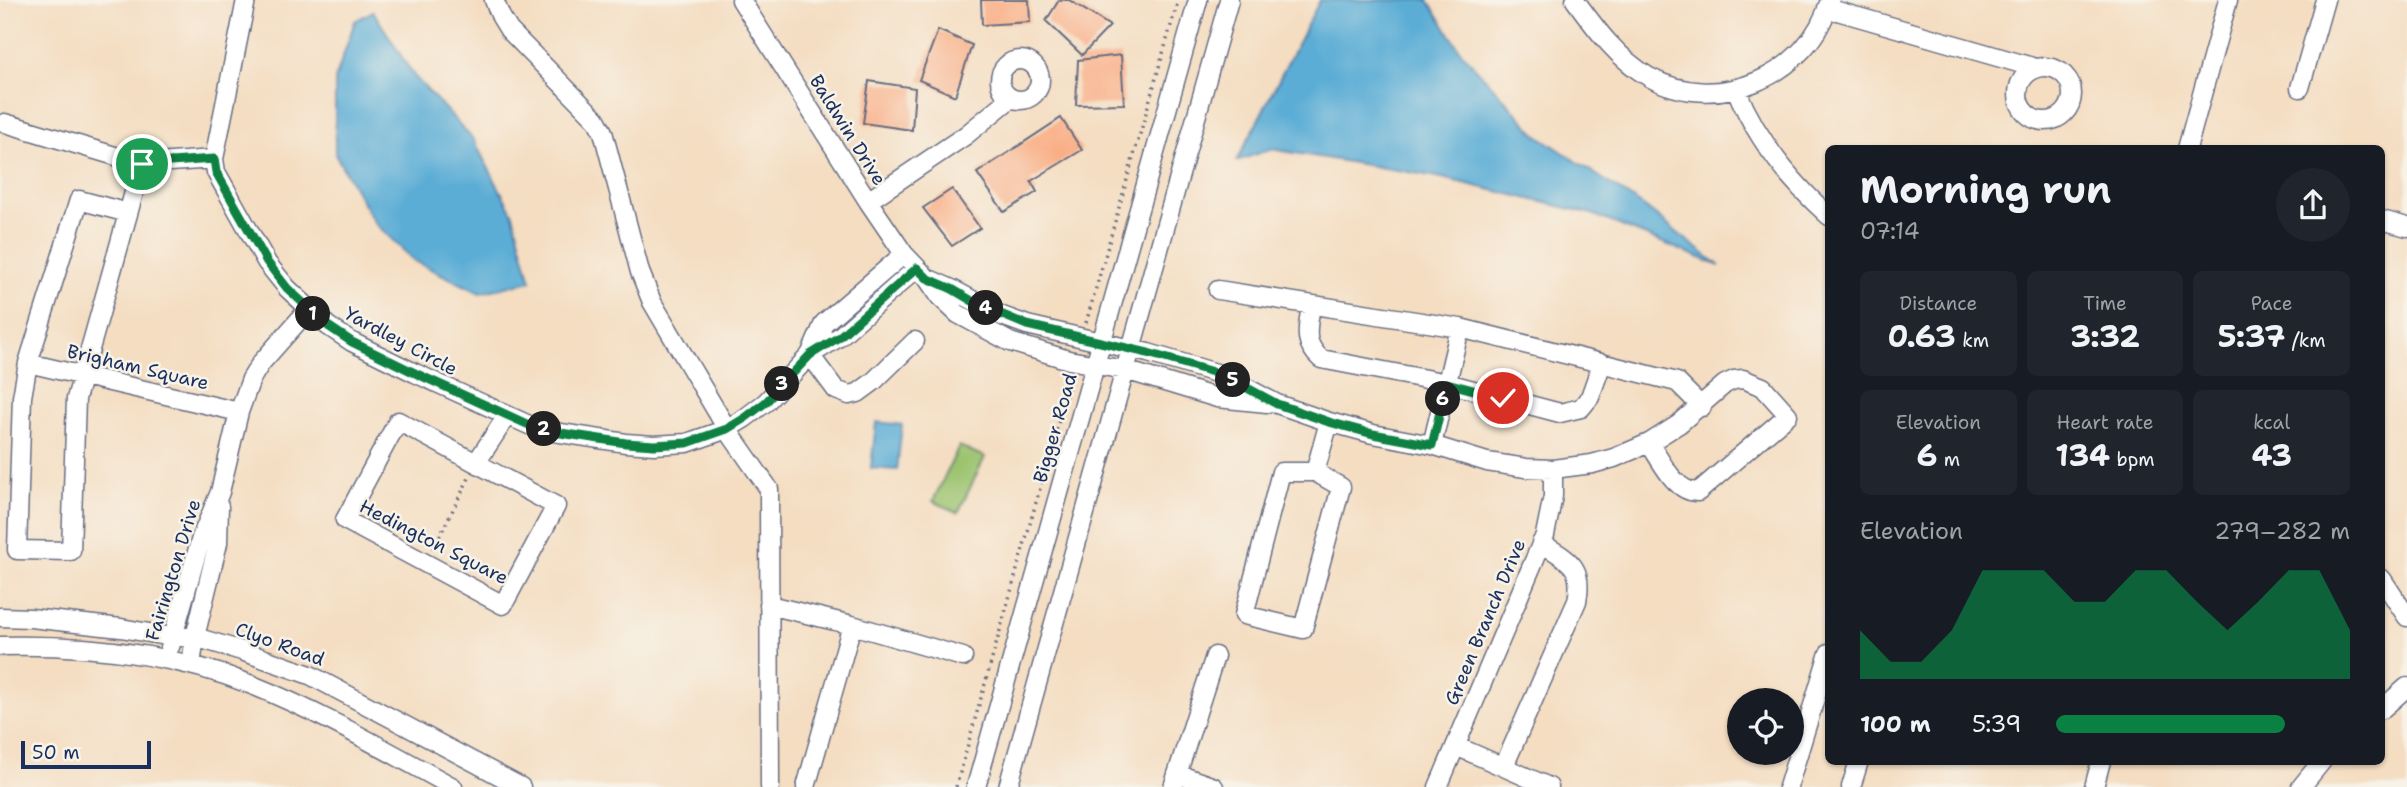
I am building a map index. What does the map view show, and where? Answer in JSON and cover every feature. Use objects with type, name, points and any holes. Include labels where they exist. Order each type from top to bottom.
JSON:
[{"type":"street","points":[[5,123],[142,164],[214,159],[246,0]]},
{"type":"street","points":[[494,0],[509,30],[596,119],[603,132],[640,272],[652,302],[727,429],[769,489],[770,787]]},
{"type":"street","points":[[745,6],[764,0]]},
{"type":"street","name":"Bigger Road","points":[[976,787],[1198,0]]},
{"type":"street","points":[[1007,787],[1229,0]]},
{"type":"street","points":[[1576,0],[1616,52],[1633,66],[1651,78],[1690,91],[1736,89],[1761,80],[1785,66],[1800,53],[1816,32],[1828,4],[2036,68]]},
{"type":"street","points":[[2188,145],[2228,0]]},
{"type":"street","points":[[2300,88],[2325,0]]},
{"type":"street","name":"Baldwin Drive","points":[[745,6],[868,201],[905,254],[940,297],[958,314],[1010,342],[1069,360],[1125,370],[1217,398],[1277,404]]},
{"type":"street","points":[[1736,89],[1747,116],[1777,159],[1825,212]]},
{"type":"street","points":[[868,201],[966,135],[1011,98]]},
{"type":"street","name":"Yardley Circle","points":[[214,159],[216,172],[255,243],[287,288],[308,310],[352,342],[507,416],[554,432],[654,445],[687,443],[727,429],[766,402],[810,355],[839,337],[922,273]]},
{"type":"street","points":[[128,213],[79,200],[28,363],[22,397],[17,550],[71,551],[76,399],[142,164]]},
{"type":"street","points":[[2385,221],[2407,227]]},
{"type":"street","name":"Yardley Circle","points":[[810,355],[824,323],[905,254]]},
{"type":"street","name":"Baldwin Drive","points":[[922,273],[1002,316],[1027,325],[1131,349],[1223,375],[1277,404]]},
{"type":"street","points":[[1217,290],[1460,328],[1677,382],[1702,407]]},
{"type":"street","points":[[1311,305],[1307,342],[1312,352],[1321,359],[1447,383],[1560,413],[1581,408],[1590,397],[1602,363]]},
{"type":"street","name":"Fairington Drive","points":[[167,661],[201,538],[219,492],[239,412],[251,379],[261,363],[308,310]]},
{"type":"street","points":[[1432,445],[1460,328]]},
{"type":"street","points":[[810,355],[836,390],[849,395],[858,393],[873,382],[915,341]]},
{"type":"street","name":"Brigham Square","points":[[28,363],[239,412]]},
{"type":"street","points":[[1277,404],[1329,422],[1373,434],[1432,445],[1487,462],[1553,469],[1592,464],[1649,443],[1702,407],[1725,384],[1734,380],[1754,382],[1788,415],[1698,492],[1690,493],[1679,486],[1649,443]]},
{"type":"street","points":[[476,463],[507,416]]},
{"type":"street","name":"Hedington Square","points":[[398,421],[476,463],[556,506],[503,605],[345,520],[398,421]]},
{"type":"street","points":[[1315,472],[1329,422]]},
{"type":"street","name":"Green Branch Drive","points":[[1438,787],[1541,543],[1550,514],[1553,469]]},
{"type":"street","points":[[1281,472],[1315,472],[1341,487],[1303,629],[1244,615],[1281,472]]},
{"type":"street","name":"Fairington Drive","points":[[191,665],[195,637],[218,543],[219,492]]},
{"type":"street","points":[[1504,766],[1577,601],[1580,588],[1573,563],[1541,543]]},
{"type":"street","points":[[2385,584],[2407,617]]},
{"type":"street","points":[[769,605],[852,625],[963,657]]},
{"type":"street","name":"Clyo Road","points":[[0,617],[121,628],[172,637],[195,637],[242,651],[310,675],[521,787]]},
{"type":"street","points":[[806,787],[852,625]]},
{"type":"street","points":[[0,646],[121,651],[191,665],[250,684],[315,712],[453,787]]},
{"type":"street","points":[[1214,787],[1175,781],[1215,656]]},
{"type":"street","points":[[1788,787],[1825,666]]},
{"type":"street","points":[[2385,706],[2407,687]]},
{"type":"street","points":[[1456,746],[1549,787]]},
{"type":"street","points":[[1851,787],[1858,765]]},
{"type":"street","points":[[2094,787],[2100,765]]},
{"type":"street","points":[[2301,787],[2319,765]]},
{"type":"path","points":[[1085,329],[1178,0]]},
{"type":"path","points":[[956,787],[1072,376]]},
{"type":"path","points":[[425,564],[476,463]]},
{"type":"green space","points":[[959,446],[985,457],[958,513],[933,501]]},
{"type":"water","points":[[1320,0],[1428,0],[1462,53],[1536,134],[1646,208],[1720,266],[1592,214],[1438,177],[1271,149],[1237,161]]},
{"type":"water","points":[[373,11],[414,76],[473,139],[513,214],[531,281],[480,293],[414,261],[374,222],[335,154],[335,80],[355,21]]},
{"type":"water","points":[[876,422],[902,425],[897,470],[871,468]]},
{"type":"building","points":[[981,0],[1029,0],[1030,22],[982,25]]},
{"type":"building","points":[[1059,0],[1069,0],[1110,26],[1082,55],[1046,21]]},
{"type":"building","points":[[938,30],[972,45],[955,96],[919,80]]},
{"type":"building","points":[[1121,55],[1124,104],[1076,105],[1078,60]]},
{"type":"building","points":[[869,81],[915,88],[912,130],[863,123]]},
{"type":"building","points":[[1061,118],[1082,150],[1031,181],[1037,192],[1004,212],[977,173]]},
{"type":"building","points":[[952,189],[980,228],[952,246],[923,208]]},
{"type":"route","points":[[142,164],[214,159],[216,172],[255,243],[287,288],[308,310],[352,342],[454,393],[529,425],[554,432],[654,445],[687,443],[727,429],[766,402],[810,355],[839,337],[917,268],[927,278],[1002,316],[1027,325],[1148,353],[1223,375],[1277,404],[1373,434],[1432,445],[1447,383],[1503,398]]}]
